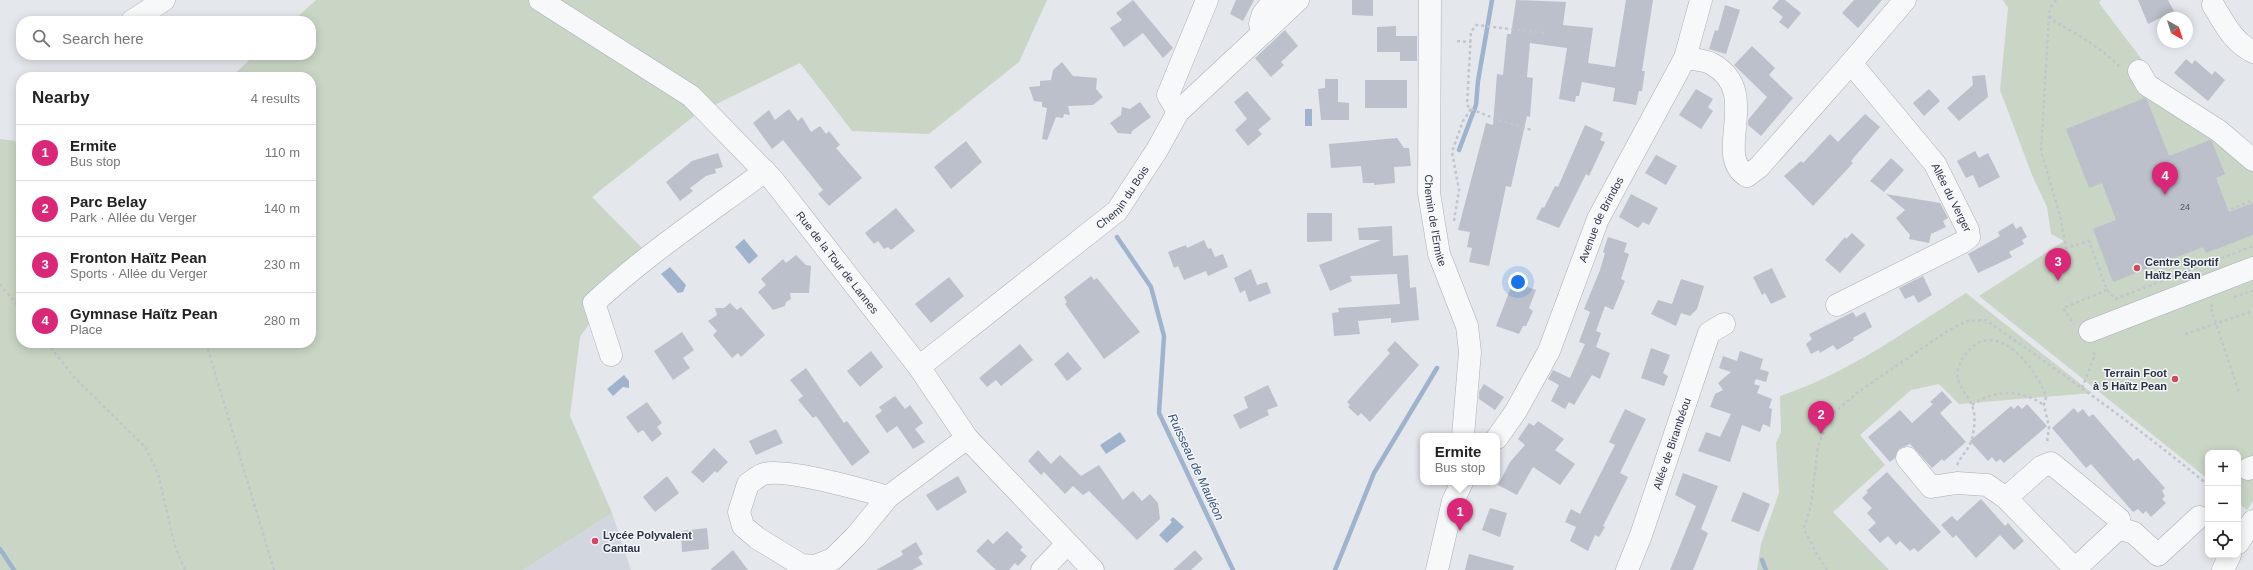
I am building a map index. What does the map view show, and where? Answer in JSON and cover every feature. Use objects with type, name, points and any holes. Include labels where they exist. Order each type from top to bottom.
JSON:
[{"type":"street","points":[[140,16],[164,0]]},
{"type":"street","name":"Rue de la Tour de Lannes","points":[[540,0],[691,96],[765,172],[919,367],[967,438],[1093,570]]},
{"type":"street","points":[[1178,112],[1168,95],[1208,0]]},
{"type":"street","points":[[1265,31],[1260,24],[1263,14],[1274,0]]},
{"type":"street","name":"Chemin du Bois","points":[[919,367],[1117,211],[1157,150],[1178,112],[1298,0]]},
{"type":"street","name":"Chemin de l'Ermite","points":[[1430,0],[1429,193],[1439,254],[1468,326],[1470,352],[1463,433]]},
{"type":"street","name":"Avenue de Brindos","points":[[1500,434],[1516,411],[1549,351],[1598,219],[1685,58],[1701,0]]},
{"type":"street","points":[[1685,58],[1711,63],[1727,75],[1736,92],[1733,158],[1741,172],[1747,176],[1759,168],[1905,0]]},
{"type":"street","points":[[2213,5],[2229,32],[2247,49],[2253,52]]},
{"type":"street","name":"Allée du Verger","points":[[1837,305],[1963,242],[1969,237],[1968,230],[1935,164],[1851,63]]},
{"type":"street","points":[[2139,71],[2147,85],[2219,131],[2253,160]]},
{"type":"street","points":[[611,355],[594,303],[619,280],[671,239],[765,172]]},
{"type":"street","points":[[2084,333],[2253,268]]},
{"type":"street","name":"Allée de Birambéou","points":[[1627,570],[1641,535],[1709,333],[1724,324]]},
{"type":"street","points":[[888,497],[855,487],[785,473],[764,474],[748,484],[739,512],[743,526],[757,538],[801,565],[815,566],[833,559],[856,536],[888,497],[967,438]]},
{"type":"street","points":[[1907,458],[1931,487],[1957,483],[1987,485],[2006,498],[2075,570],[2119,528],[2119,519],[2052,463],[2041,467],[2006,498]]},
{"type":"street","points":[[1437,570],[1453,501],[1461,485]]},
{"type":"street","points":[[2119,528],[2134,533],[2158,554],[2199,517]]},
{"type":"street","points":[[2241,539],[2253,521]]},
{"type":"street","points":[[1042,570],[1067,544]]},
{"type":"street","points":[[2223,570],[2229,558]]},
{"type":"path","points":[[2056,0],[2050,8],[2049,16],[2041,151],[2060,216],[2066,248],[2088,241],[2107,290],[2115,299],[2253,246]]},
{"type":"path","points":[[2049,16],[2057,24],[2072,31],[2108,54],[2122,68],[2139,71]]},
{"type":"path","points":[[1532,130],[1492,118],[1471,109],[1467,105],[1472,32],[1476,25],[1544,33]]},
{"type":"path","points":[[1457,41],[1471,42]]},
{"type":"path","points":[[1453,226],[1459,190],[1452,152],[1463,121],[1471,109]]},
{"type":"path","points":[[2231,209],[2253,200]]},
{"type":"path","points":[[0,284],[16,304]]},
{"type":"path","points":[[2082,388],[2095,355],[2084,333],[2063,308],[2107,290]]},
{"type":"path","points":[[2211,308],[2239,392]]},
{"type":"path","points":[[2185,334],[2253,311]]},
{"type":"path","points":[[1827,570],[1804,529],[1811,505],[1818,446],[1830,416],[1858,392],[1949,330],[1967,321],[1986,320],[2082,388],[2205,483]]},
{"type":"path","points":[[1956,467],[1968,449],[1972,439],[1975,415],[1972,405],[1959,381],[1959,367],[1966,353],[1973,346],[1984,340],[1994,338],[2013,350],[2037,377],[2046,397],[2044,405],[2049,427],[2047,443]]},
{"type":"path","points":[[51,348],[74,377],[146,448],[158,474],[175,546],[185,570]]},
{"type":"path","points":[[207,348],[274,570]]},
{"type":"path","points":[[1972,405],[1983,397],[1994,393],[2006,392],[2026,395],[2044,405]]},
{"type":"shaded area","name":"Lycée Polyvalent Cantau","points":[[612,513],[631,570],[523,570]]},
{"type":"green space","points":[[316,0],[1047,0],[1019,62],[929,134],[852,131],[800,63],[698,113],[592,197],[642,248],[580,337],[570,416],[612,513],[523,570],[0,570],[0,139],[15,141],[16,144],[16,348],[316,348],[316,72],[236,72],[250,60],[316,60],[316,16],[298,16]]},
{"type":"green space","name":"Centre Sportif Haïtz Péan","points":[[2003,0],[2101,0],[2099,3],[2156,78],[2253,156],[2253,501],[2247,510],[2241,505],[2241,450],[2205,450],[2205,477],[1979,296],[2064,241],[2051,234],[2047,207],[2032,175],[2000,90],[2008,8]]},
{"type":"green space","points":[[1966,293],[2092,393],[1959,404],[1939,384],[1911,390],[1860,435],[1885,465],[1833,512],[1889,570],[1757,570],[1761,544],[1779,493],[1776,443],[1781,432],[1780,396],[1805,387],[1853,363],[1899,336]]},
{"type":"water","points":[[1305,109],[1312,109],[1312,126],[1305,126]]},
{"type":"water","points":[[744,239],[758,256],[749,264],[735,247]]},
{"type":"water","points":[[670,267],[686,285],[683,292],[678,293],[661,274]]},
{"type":"water","points":[[624,375],[629,381],[629,388],[623,387],[613,396],[607,389]]},
{"type":"water","points":[[1120,432],[1126,441],[1106,454],[1100,445]]},
{"type":"water","points":[[1173,517],[1184,527],[1167,543],[1159,535],[1172,522],[1170,520]]},
{"type":"building","points":[[1133,0],[1173,48],[1163,58],[1143,33],[1124,47],[1110,28],[1122,20],[1116,13]]},
{"type":"building","points":[[1236,0],[1254,0],[1243,21],[1230,14]]},
{"type":"building","points":[[1352,0],[1373,0],[1373,16],[1352,15]]},
{"type":"building","points":[[1516,0],[1566,2],[1563,25],[1593,28],[1588,63],[1615,67],[1626,0],[1653,0],[1642,71],[1645,71],[1642,91],[1639,91],[1636,105],[1613,101],[1615,88],[1582,82],[1579,96],[1576,96],[1575,102],[1559,99],[1567,48],[1530,43],[1527,77],[1533,78],[1530,117],[1527,116],[1511,187],[1506,186],[1489,266],[1469,262],[1472,248],[1467,247],[1470,232],[1458,230],[1486,123],[1493,125],[1497,74],[1503,75],[1507,34],[1511,34]]},
{"type":"building","points":[[1779,0],[1785,0],[1801,13],[1788,29],[1779,22],[1783,17],[1772,8]]},
{"type":"building","points":[[1854,0],[1882,0],[1858,28],[1842,13]]},
{"type":"building","points":[[2138,0],[2168,0],[2174,11],[2157,12],[2157,20],[2148,24]]},
{"type":"building","points":[[1725,5],[1740,10],[1726,54],[1709,49],[1715,30],[1718,31]]},
{"type":"building","points":[[1396,26],[1396,36],[1417,36],[1417,61],[1400,61],[1400,52],[1377,52],[1377,27]]},
{"type":"building","points":[[1285,30],[1298,46],[1281,62],[1284,65],[1271,77],[1255,58]]},
{"type":"building","points":[[1752,46],[1775,68],[1769,75],[1793,98],[1761,136],[1748,125],[1748,120],[1767,97],[1734,65]]},
{"type":"building","points":[[2186,59],[2192,64],[2195,60],[2212,75],[2215,71],[2225,80],[2208,101],[2174,73]]},
{"type":"building","points":[[1062,62],[1073,76],[1097,78],[1096,89],[1103,97],[1093,105],[1068,106],[1070,115],[1064,114],[1063,118],[1056,117],[1047,140],[1042,139],[1047,108],[1042,107],[1042,102],[1034,101],[1029,87],[1040,86],[1040,81],[1051,80],[1053,70]]},
{"type":"building","points":[[1985,75],[1988,97],[1959,121],[1947,108],[1973,85],[1972,76]]},
{"type":"building","points":[[1325,79],[1338,79],[1338,102],[1349,103],[1349,120],[1321,120],[1318,89],[1325,88]]},
{"type":"building","points":[[1365,80],[1407,80],[1407,108],[1365,108]]},
{"type":"building","points":[[1696,89],[1713,99],[1708,107],[1713,111],[1701,129],[1679,115]]},
{"type":"building","points":[[1929,89],[1940,101],[1924,116],[1913,103]]},
{"type":"building","points":[[1247,91],[1271,119],[1258,130],[1262,134],[1248,146],[1235,130],[1247,119],[1234,102]]},
{"type":"building","points":[[2145,98],[2169,156],[2210,140],[2212,142],[2225,174],[2216,178],[2229,212],[2253,203],[2253,235],[2206,253],[2203,247],[2113,282],[2093,229],[2116,220],[2102,183],[2089,188],[2066,129]]},
{"type":"building","points":[[1140,102],[1151,117],[1132,131],[1131,134],[1118,133],[1110,123],[1121,115],[1122,107],[1130,109]]},
{"type":"building","points":[[789,109],[798,121],[802,117],[811,132],[820,126],[826,134],[829,131],[840,145],[836,148],[862,178],[829,206],[818,194],[823,190],[783,140],[772,149],[753,123],[769,110],[775,120]]},
{"type":"building","points":[[1865,114],[1880,127],[1851,161],[1853,163],[1813,206],[1784,176],[1801,161],[1803,163],[1830,134],[1838,142]]},
{"type":"building","points":[[1585,125],[1603,133],[1600,140],[1605,142],[1589,176],[1586,174],[1559,228],[1536,219],[1542,207],[1544,208],[1555,186],[1558,187]]},
{"type":"building","points":[[1397,138],[1404,148],[1409,148],[1411,166],[1394,167],[1395,183],[1374,185],[1374,183],[1363,183],[1361,166],[1331,168],[1329,144]]},
{"type":"building","points":[[966,141],[982,162],[951,189],[934,167]]},
{"type":"building","points":[[1975,151],[1979,158],[1988,153],[2000,177],[1979,188],[1973,175],[1966,178],[1957,161]]},
{"type":"building","points":[[718,153],[723,167],[715,169],[716,173],[706,176],[690,188],[693,191],[680,201],[666,182],[692,161]]},
{"type":"building","points":[[1656,155],[1677,166],[1666,185],[1645,173]]},
{"type":"building","points":[[1891,158],[1904,170],[1884,192],[1870,181]]},
{"type":"building","points":[[1631,194],[1658,208],[1649,225],[1643,222],[1638,228],[1619,217]]},
{"type":"building","points":[[1886,194],[1940,203],[1948,218],[1943,221],[1946,227],[1931,234],[1929,243],[1909,239],[1910,235],[1896,218],[1905,210]]},
{"type":"building","points":[[896,208],[915,231],[891,250],[888,247],[884,249],[878,241],[874,244],[865,233]]},
{"type":"building","points":[[1307,213],[1332,213],[1332,241],[1307,242]]},
{"type":"building","points":[[2013,223],[2016,229],[2021,226],[2027,237],[2022,240],[2024,244],[2009,252],[2012,257],[1978,273],[1968,254],[2000,236],[1998,232]]},
{"type":"building","points":[[1392,226],[1393,256],[1408,255],[1410,288],[1416,287],[1419,320],[1391,323],[1391,318],[1358,321],[1360,334],[1334,336],[1332,313],[1339,312],[1338,308],[1400,304],[1397,274],[1350,276],[1352,281],[1330,291],[1319,265],[1381,240],[1359,240],[1358,228]]},
{"type":"building","points":[[1852,233],[1865,245],[1840,273],[1825,260],[1845,237],[1846,239]]},
{"type":"building","points":[[1608,237],[1627,243],[1624,252],[1629,254],[1621,279],[1625,281],[1613,310],[1605,306],[1596,331],[1601,333],[1596,347],[1610,353],[1600,379],[1592,375],[1574,405],[1569,402],[1565,409],[1551,401],[1559,385],[1548,379],[1553,370],[1570,378],[1585,344],[1579,342],[1590,312],[1584,309],[1600,270],[1605,253],[1603,252]]},
{"type":"building","points":[[1204,240],[1208,249],[1211,248],[1215,257],[1223,254],[1228,267],[1208,276],[1206,271],[1184,280],[1178,266],[1174,268],[1168,252],[1186,245],[1187,248]]},
{"type":"building","points":[[796,255],[806,265],[811,266],[809,293],[790,293],[791,299],[786,302],[785,306],[773,310],[758,292],[766,285],[761,279],[783,259],[786,263]]},
{"type":"building","points":[[1772,268],[1786,297],[1771,304],[1765,293],[1762,295],[1753,277]]},
{"type":"building","points":[[1251,269],[1257,285],[1267,282],[1271,293],[1249,302],[1245,290],[1240,293],[1234,278]]},
{"type":"building","points":[[1091,276],[1094,280],[1097,278],[1140,332],[1104,359],[1065,304],[1067,302],[1064,297]]},
{"type":"building","points":[[1923,276],[1932,295],[1918,303],[1914,295],[1905,299],[1899,288]]},
{"type":"building","points":[[949,277],[964,296],[931,323],[915,304]]},
{"type":"building","points":[[1681,279],[1704,286],[1697,309],[1690,316],[1681,313],[1676,326],[1651,314],[1658,300],[1672,304]]},
{"type":"building","points":[[1513,282],[1536,290],[1529,308],[1533,311],[1526,326],[1523,326],[1519,334],[1496,326]]},
{"type":"building","points":[[730,303],[737,310],[741,307],[765,335],[741,357],[738,353],[732,358],[713,335],[717,331],[708,321],[717,315],[715,308],[724,308]]},
{"type":"building","points":[[1853,312],[1856,317],[1865,312],[1872,327],[1853,338],[1854,340],[1837,350],[1833,345],[1820,353],[1819,350],[1811,354],[1806,344],[1812,339],[1809,334]]},
{"type":"building","points":[[682,332],[694,350],[683,358],[690,368],[673,380],[654,351]]},
{"type":"building","points":[[1395,341],[1419,365],[1370,422],[1361,413],[1358,416],[1348,407],[1350,405],[1347,402],[1390,353],[1387,350]]},
{"type":"building","points":[[1020,344],[1033,360],[1001,386],[996,380],[987,387],[979,378]]},
{"type":"building","points":[[1651,348],[1670,355],[1663,373],[1668,376],[1664,386],[1641,378]]},
{"type":"building","points":[[871,351],[883,367],[860,387],[847,371]]},
{"type":"building","points":[[1740,351],[1763,359],[1760,369],[1769,372],[1766,382],[1756,379],[1754,384],[1760,386],[1757,393],[1772,399],[1769,408],[1772,409],[1770,427],[1763,424],[1760,432],[1742,425],[1730,462],[1698,451],[1706,432],[1720,437],[1731,414],[1710,407],[1715,394],[1723,390],[1718,383],[1731,372],[1719,368],[1723,356],[1737,361]]},
{"type":"building","points":[[1068,352],[1082,369],[1067,381],[1054,364]]},
{"type":"building","points":[[806,368],[844,423],[847,421],[870,452],[852,466],[816,416],[813,418],[798,400],[803,396],[790,380]]},
{"type":"building","points":[[1484,384],[1504,397],[1495,410],[1479,399],[1479,392]]},
{"type":"building","points":[[1268,385],[1278,406],[1267,410],[1269,415],[1240,429],[1233,415],[1248,408],[1244,397]]},
{"type":"building","points":[[1942,391],[1952,402],[1940,413],[1966,442],[1944,461],[1942,459],[1932,468],[1910,444],[1899,449],[1895,458],[1890,462],[1868,437],[1900,410],[1912,423],[1933,404],[1930,402]]},
{"type":"building","points":[[895,396],[905,409],[910,405],[923,423],[915,429],[925,442],[913,449],[897,426],[887,433],[875,416],[882,411],[879,407]]},
{"type":"building","points":[[647,402],[662,423],[657,427],[662,434],[652,442],[643,430],[638,433],[626,417]]},
{"type":"building","points":[[2027,404],[2047,426],[2004,463],[2000,459],[1996,462],[1992,457],[1988,461],[1970,441],[2011,406],[2014,409],[2018,405],[2022,409]]},
{"type":"building","points":[[2074,408],[2078,413],[2083,409],[2089,417],[2093,414],[2134,461],[2138,458],[2165,488],[2162,491],[2165,496],[2162,499],[2166,503],[2151,517],[2146,511],[2143,514],[2138,509],[2133,512],[2091,464],[2086,468],[2052,428]]},
{"type":"building","points":[[1625,409],[1646,419],[1620,473],[1628,477],[1603,526],[1605,527],[1599,537],[1595,535],[1588,551],[1570,541],[1576,527],[1565,522],[1571,509],[1580,514],[1615,445],[1609,442]]},
{"type":"building","points":[[1538,421],[1564,439],[1555,450],[1575,464],[1560,485],[1533,467],[1517,495],[1498,485],[1500,485],[1500,481],[1510,462],[1525,445],[1518,439],[1529,423],[1534,426]]},
{"type":"building","points":[[776,429],[783,443],[756,455],[749,441]]},
{"type":"building","points":[[714,448],[728,462],[717,473],[715,471],[703,483],[691,472]]},
{"type":"building","points":[[1038,450],[1051,464],[1060,455],[1081,476],[1099,465],[1123,500],[1133,491],[1142,501],[1150,494],[1158,503],[1160,519],[1137,540],[1089,491],[1083,495],[1073,486],[1065,494],[1044,472],[1041,475],[1028,461]]},
{"type":"building","points":[[1887,472],[1941,532],[1918,552],[1914,548],[1910,551],[1900,541],[1896,545],[1888,536],[1880,543],[1868,530],[1876,523],[1867,513],[1872,508],[1862,498],[1868,492],[1866,491]]},
{"type":"building","points":[[1683,473],[1718,486],[1701,529],[1708,533],[1693,570],[1670,570],[1696,506],[1675,495]]},
{"type":"building","points":[[667,476],[679,493],[655,512],[643,497]]},
{"type":"building","points":[[958,476],[967,492],[937,511],[926,495]]},
{"type":"building","points":[[1743,492],[1770,504],[1759,532],[1731,521]]},
{"type":"building","points":[[1981,499],[2005,526],[2008,523],[2024,541],[2014,550],[2000,535],[1976,558],[1956,535],[1953,538],[1941,525],[1952,516],[1957,521]]},
{"type":"building","points":[[1490,508],[1507,513],[1500,537],[1482,530]]},
{"type":"building","points":[[707,528],[709,549],[682,552],[681,531]]},
{"type":"building","points":[[1007,531],[1023,547],[1020,550],[1027,556],[1018,566],[1015,563],[1009,570],[996,570],[976,551],[988,539],[993,544]]},
{"type":"building","points":[[916,542],[923,554],[918,557],[923,564],[912,570],[876,570],[903,555],[901,551]]},
{"type":"building","points":[[733,550],[748,570],[710,570]]},
{"type":"building","points":[[1195,550],[1203,559],[1191,570],[1173,570]]},
{"type":"building","points":[[1469,554],[1514,566],[1513,570],[1465,570]]},
{"type":"waterway","points":[[1459,150],[1476,105],[1478,81],[1492,0]]},
{"type":"waterway","name":"Ruisseau de Mauléon","points":[[1117,237],[1151,287],[1164,336],[1159,413],[1233,570]]},
{"type":"waterway","points":[[1335,570],[1374,473],[1437,368]]},
{"type":"waterway","points":[[0,549],[14,570]]},
{"type":"waterway","points":[[1762,560],[1766,570]]},
{"type":"place","name":"Gymnase Haïtz Pean","points":[[2165,195]]},
{"type":"place","name":"Centre Sportif Haïtz Péan","points":[[2137,268]]},
{"type":"place","name":"Fronton Haïtz Pean","points":[[2058,281]]},
{"type":"place","name":"Terrain Foot à 5 Haïtz Pean","points":[[2175,379]]},
{"type":"place","name":"Parc Belay","points":[[1821,434]]},
{"type":"place","name":"Ermite","points":[[1460,531]]},
{"type":"place","name":"Lycée Polyvalent Cantau","points":[[595,541]]}]
